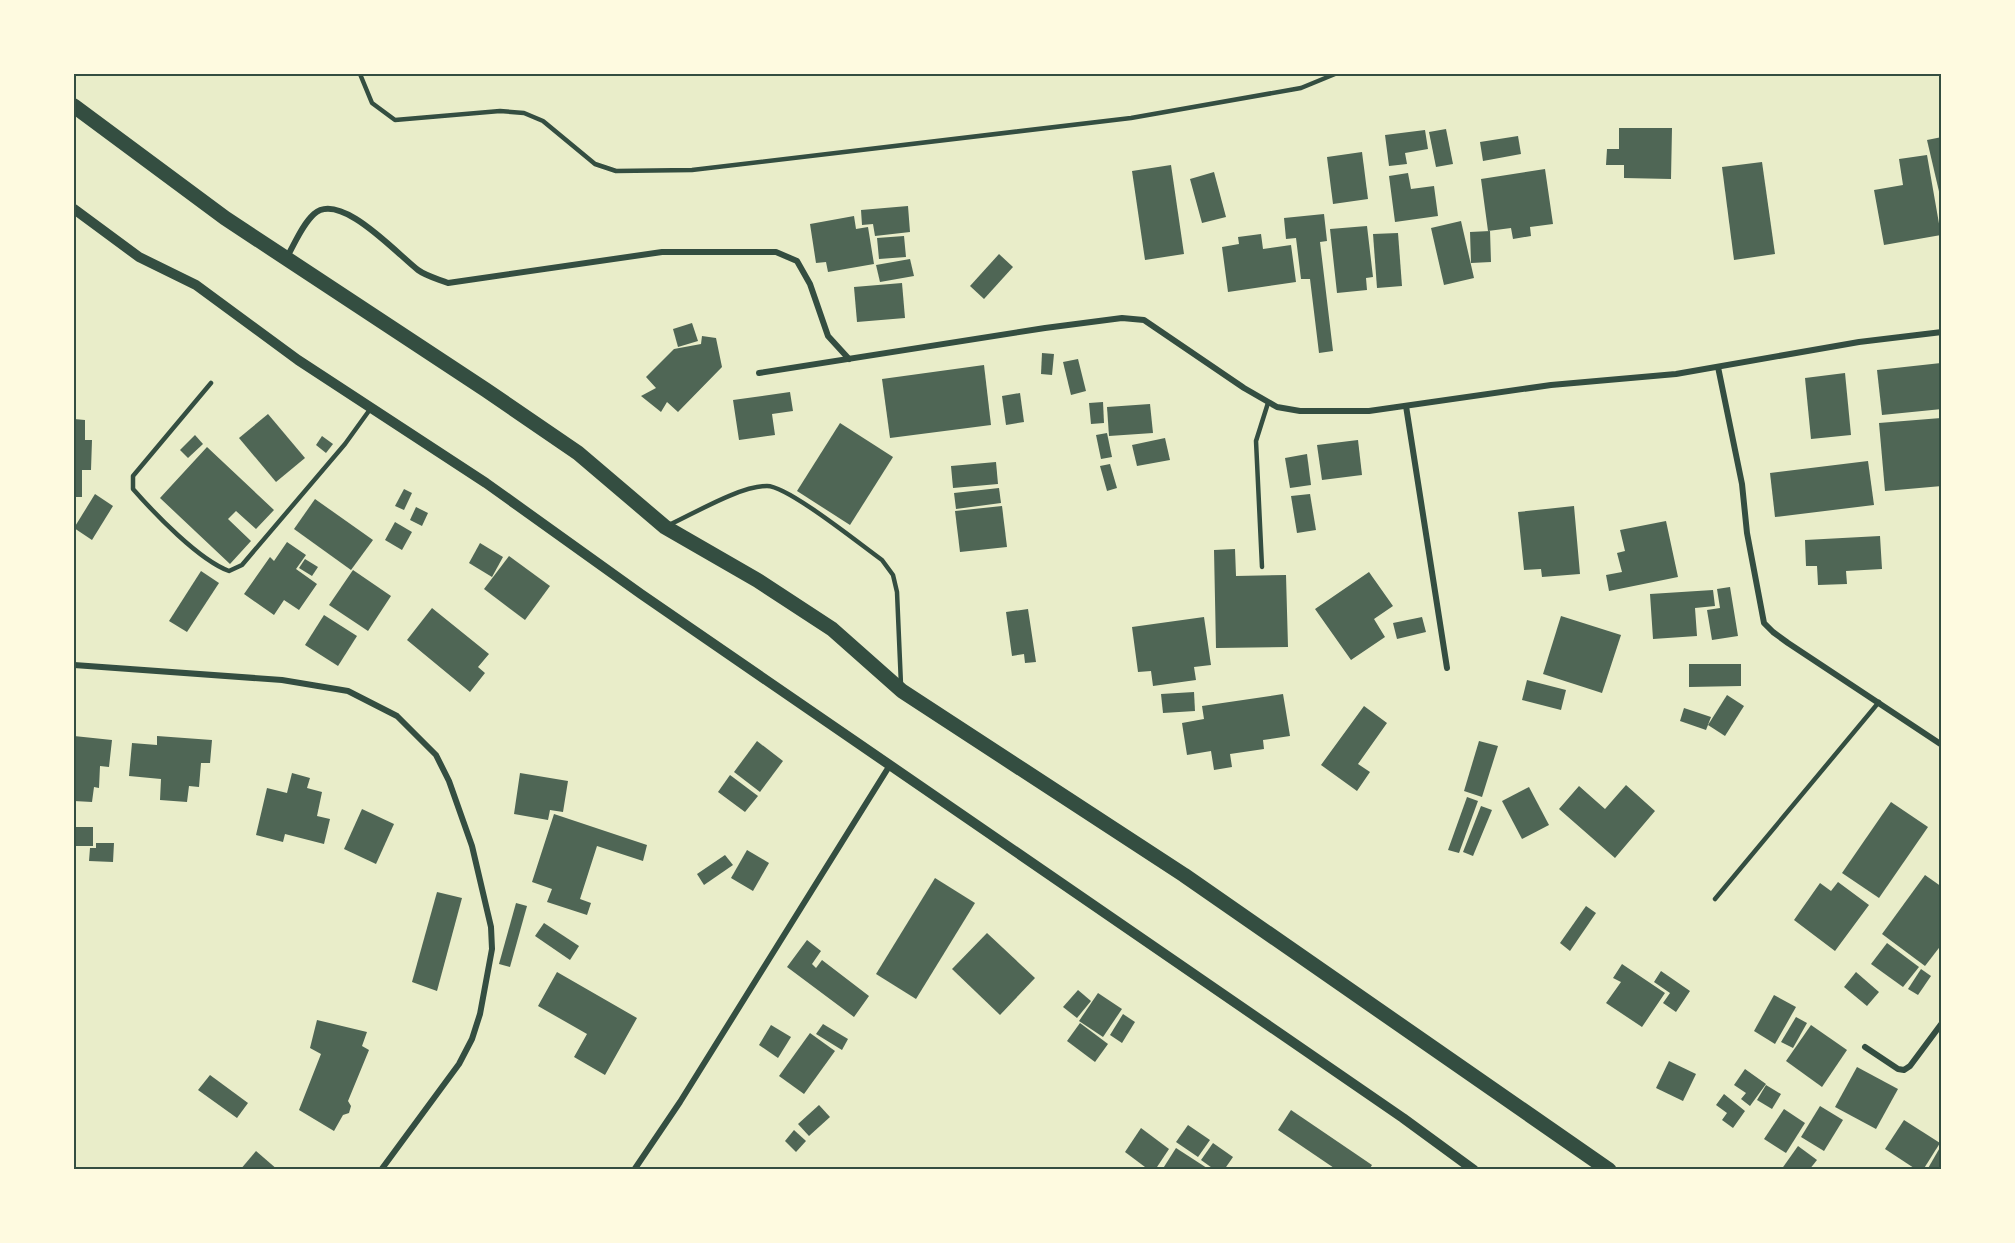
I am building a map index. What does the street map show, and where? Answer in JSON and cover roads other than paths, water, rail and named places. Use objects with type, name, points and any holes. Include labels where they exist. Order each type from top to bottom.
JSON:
[{"type":"main road","points":[[74,106],[225,218],[287,257],[578,453],[665,527],[757,580],[832,629],[902,691],[1184,875],[1609,1170]]},
{"type":"street","points":[[74,208],[139,257],[196,285],[298,360],[486,483],[641,594],[1403,1118],[1474,1170]]},
{"type":"street","points":[[287,257],[300,232],[315,212],[333,208],[357,218],[421,272],[448,283],[662,252],[776,252],[797,261],[810,284],[828,336],[849,359]]},
{"type":"street","points":[[759,373],[1122,318],[1144,320],[1276,407],[1300,411],[1369,411],[1551,385],[1676,374],[1859,342],[1941,332]]},
{"type":"street","points":[[1718,367],[1742,484],[1764,623],[1788,643],[1941,745]]},
{"type":"street","points":[[1406,406],[1447,668]]},
{"type":"street","points":[[74,665],[282,680],[348,691],[397,716],[436,754],[449,781],[472,846],[491,927],[492,949],[480,1014],[472,1039],[459,1064],[381,1170]]},
{"type":"street","points":[[634,1170],[680,1102],[890,765]]},
{"type":"street","points":[[1865,1047],[1898,1069],[1904,1070],[1910,1066],[1941,1023]]},
{"type":"lane","points":[[360,74],[372,103],[395,120],[500,111],[524,113],[543,121],[595,164],[616,171],[692,170],[1131,118],[1301,88],[1335,74]]},
{"type":"lane","points":[[211,383],[133,476],[133,489],[153,511],[215,566],[229,572],[242,565],[345,444],[372,407]]},
{"type":"lane","points":[[1263,567],[1256,441],[1268,403]]},
{"type":"lane","points":[[665,527],[746,489],[768,486],[787,492],[882,560],[892,575],[897,592],[902,691]]},
{"type":"lane","points":[[1715,899],[1879,702]]}]
